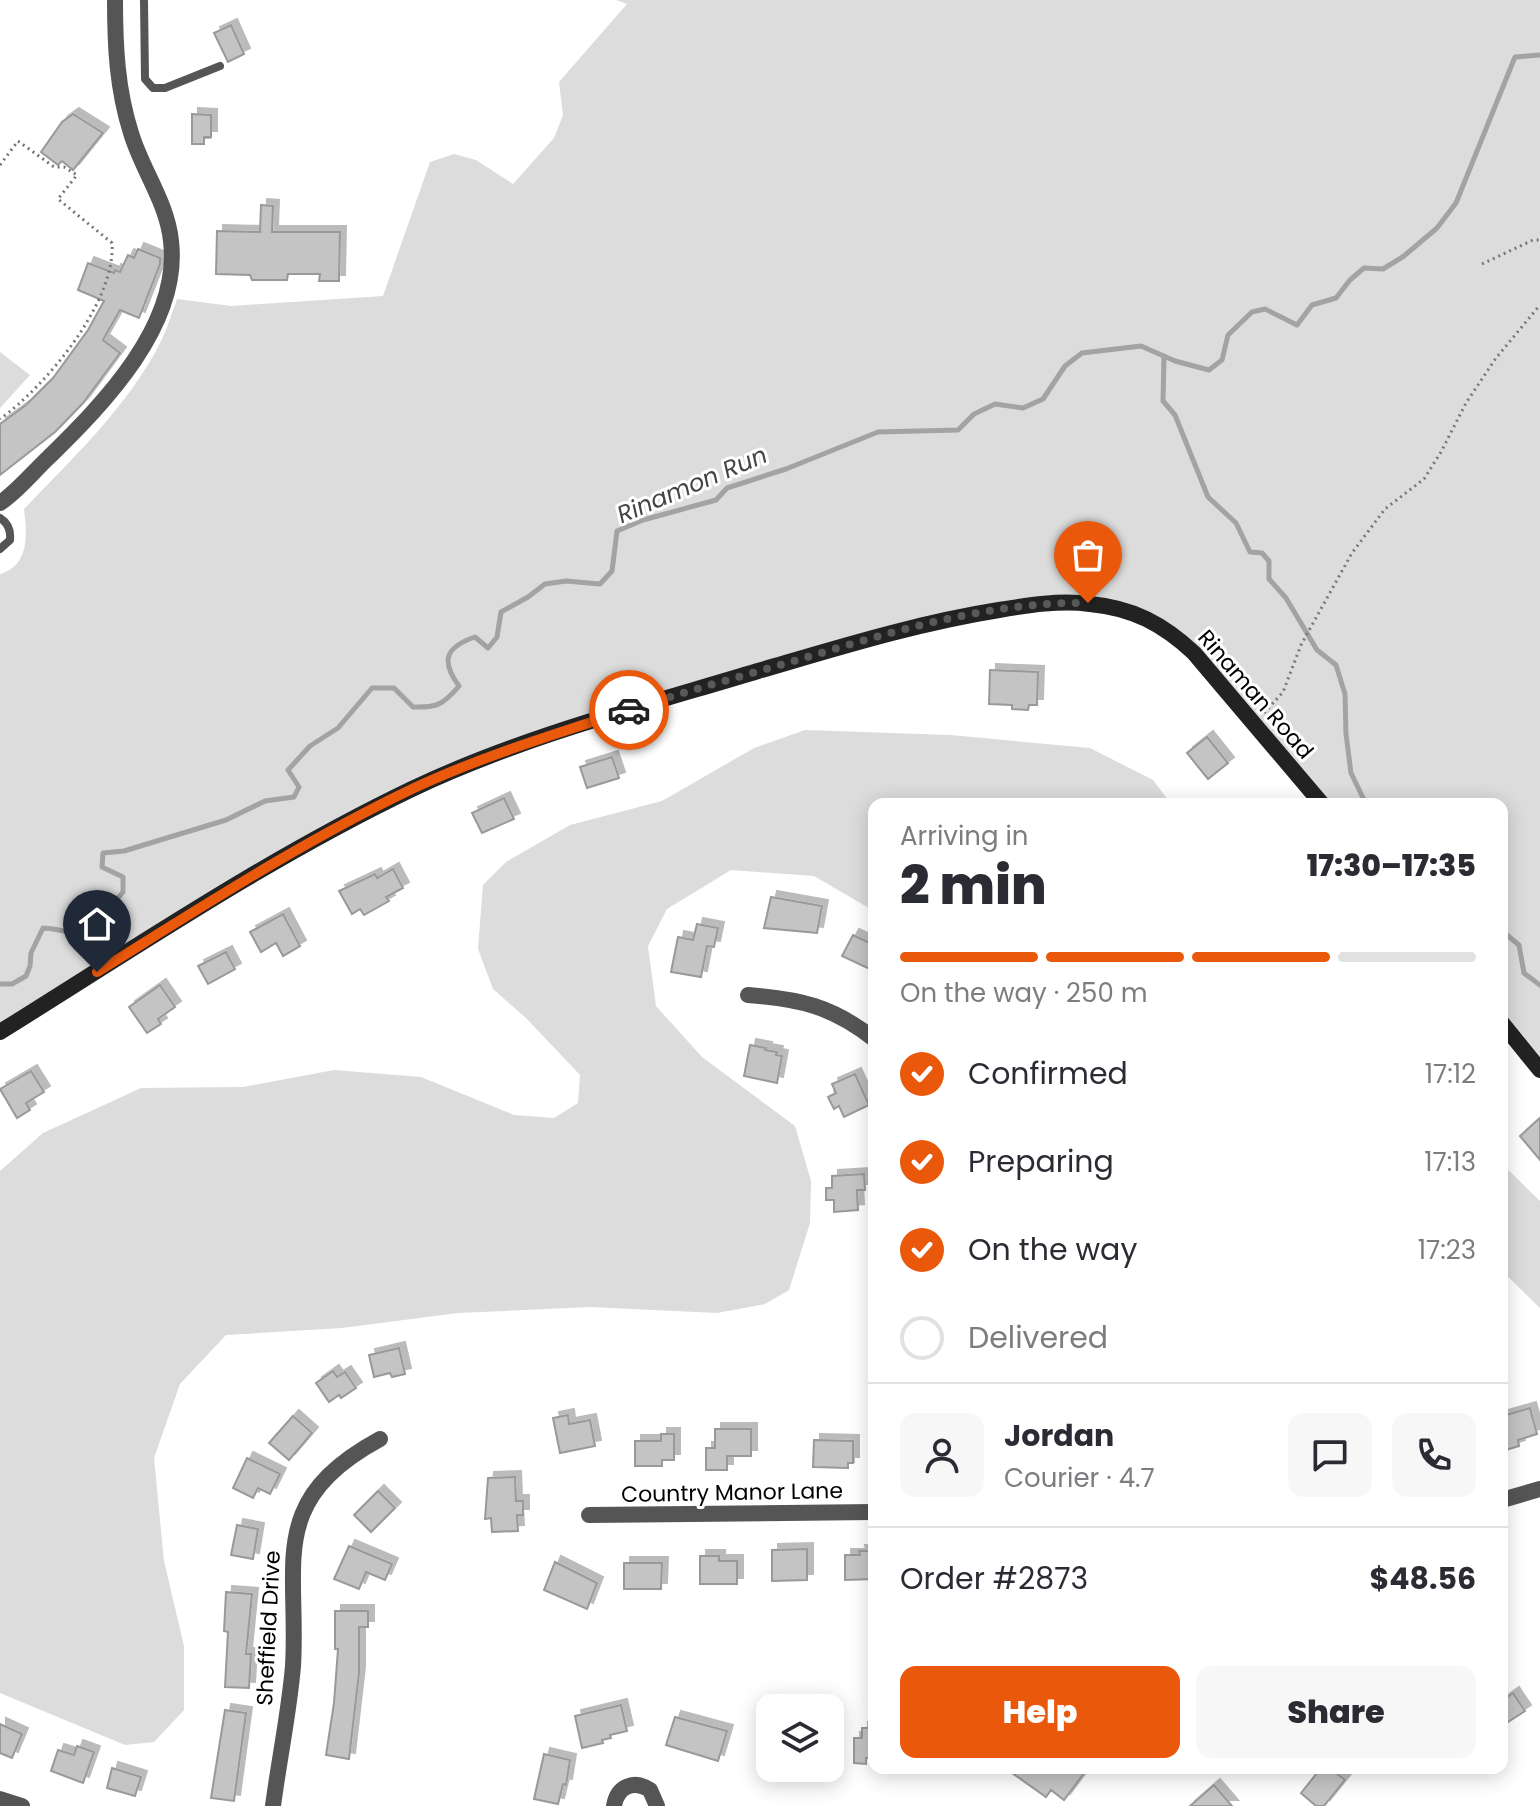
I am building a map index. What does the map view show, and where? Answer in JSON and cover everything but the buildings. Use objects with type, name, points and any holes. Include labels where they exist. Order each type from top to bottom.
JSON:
[{"type":"street","points":[[0,503],[115,388],[146,340],[167,294],[172,270],[171,240],[163,206],[131,136],[119,89],[115,0]]},
{"type":"street","name":"Rinaman Road","points":[[0,1032],[254,875],[438,778],[493,755],[645,705],[833,649],[972,614],[1041,604],[1088,603],[1149,618],[1194,653],[1317,798]]},
{"type":"street","points":[[748,995],[794,999],[822,1007],[868,1035]]},
{"type":"street","points":[[1508,1030],[1540,1070]]},
{"type":"street","name":"Sheffield Drive","points":[[273,1806],[292,1671],[291,1566],[296,1531],[310,1499],[329,1475],[380,1439]]},
{"type":"street","points":[[1508,1498],[1540,1489]]},
{"type":"street","name":"Country Manor Lane","points":[[589,1515],[868,1512]]},
{"type":"street","points":[[614,1806],[619,1792],[637,1784],[650,1790],[657,1806]]},
{"type":"street","points":[[0,1799],[22,1806]]},
{"type":"lane","points":[[144,0],[145,79],[153,88],[165,88],[220,66]]},
{"type":"lane","points":[[0,518],[9,526],[10,534],[10,540],[0,549]]},
{"type":"path","points":[[0,165],[18,141],[54,167],[64,167],[77,175],[58,199],[112,243],[113,260],[85,326],[45,379],[0,419]]},
{"type":"path","points":[[1482,264],[1533,240],[1540,240]]},
{"type":"path","points":[[1254,725],[1283,692],[1301,645],[1352,553],[1385,509],[1424,479],[1466,403],[1540,305]]},
{"type":"shaded area","points":[[616,0],[1540,0],[1540,1070],[1508,1030],[1508,798],[1317,798],[1177,637],[1088,603],[972,614],[645,705],[411,790],[0,1032],[0,574],[10,570],[22,556],[26,538],[24,509],[128,394],[159,345],[177,299],[231,306],[383,296],[430,162],[454,154],[476,160],[513,184],[554,138],[563,115],[559,82],[627,4]]},
{"type":"shaded area","points":[[0,352],[30,375],[0,408]]},
{"type":"shaded area","points":[[805,730],[950,735],[1090,748],[1153,780],[1166,798],[868,798],[868,908],[814,876],[731,870],[667,909],[648,946],[656,1006],[702,1057],[795,1126],[811,1181],[810,1223],[789,1290],[765,1304],[717,1313],[591,1307],[458,1313],[342,1328],[226,1335],[180,1384],[154,1458],[164,1561],[184,1646],[184,1710],[154,1742],[125,1745],[0,1693],[0,1171],[43,1133],[141,1088],[243,1087],[334,1070],[421,1077],[514,1115],[554,1118],[578,1103],[580,1075],[526,1018],[493,989],[478,949],[483,885],[506,862],[570,825],[662,801],[754,748]]},
{"type":"shaded area","points":[[1508,1170],[1540,1201],[1540,1308],[1508,1277]]},
{"type":"waterway","name":"Rinamon Run","points":[[0,984],[12,984],[26,976],[31,953],[43,928],[67,932],[89,944],[104,935],[99,927],[103,916],[123,892],[123,877],[102,867],[103,853],[124,851],[226,820],[265,801],[294,797],[299,787],[288,770],[310,746],[338,728],[372,688],[394,688],[413,707],[434,706],[444,701],[459,686],[449,669],[452,650],[475,637],[488,648],[497,637],[501,612],[545,584],[566,581],[600,584],[612,571],[617,531],[643,520],[716,500],[727,488],[786,469],[878,432],[958,430],[974,414],[995,404],[1023,408],[1043,399],[1065,366],[1082,353],[1141,346],[1175,361],[1209,370],[1222,360],[1228,335],[1252,312],[1265,309],[1297,325],[1312,305],[1336,298],[1364,268],[1383,269],[1437,228],[1456,203],[1515,57],[1540,55]]},
{"type":"waterway","points":[[1164,356],[1163,401],[1175,415],[1208,497],[1236,523],[1250,552],[1262,553],[1269,561],[1269,579],[1286,598],[1317,650],[1336,665],[1345,694],[1351,773],[1363,798]]},
{"type":"waterway","points":[[1508,936],[1519,945],[1524,973],[1540,985]]},
{"type":"way so far","points":[[629,710],[872,638],[972,614],[1041,604],[1088,603]]},
{"type":"route","points":[[97,972],[272,864],[411,790],[493,755],[629,710]]}]
